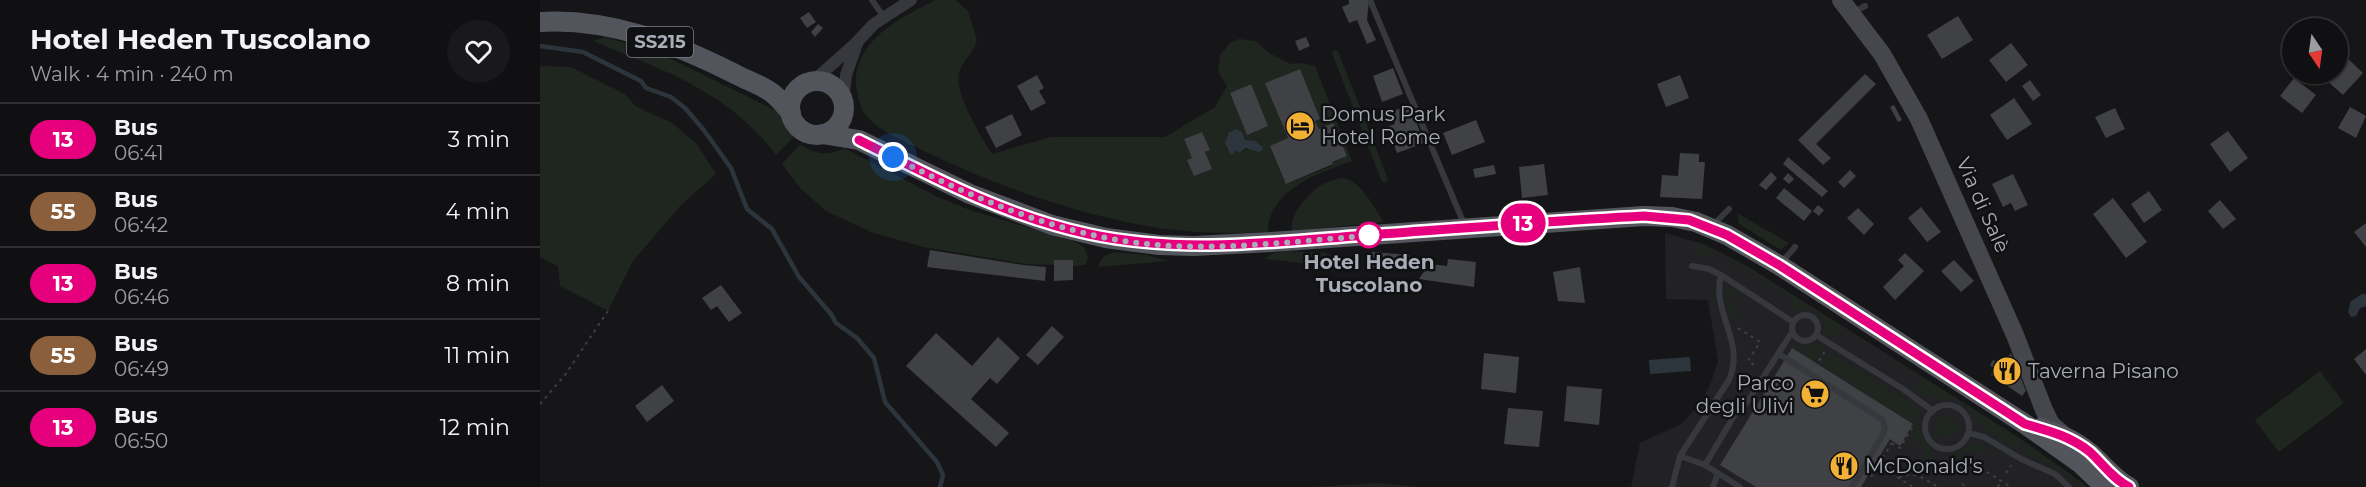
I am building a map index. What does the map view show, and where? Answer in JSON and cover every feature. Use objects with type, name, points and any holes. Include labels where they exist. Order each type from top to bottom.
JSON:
[{"type":"main road","name":"Via di Salè","points":[[1852,6],[1936,153],[2015,335],[2044,410],[2051,424],[2066,436]]},
{"type":"main road","name":"SS215","points":[[540,22],[569,22],[602,26],[647,36],[698,56],[771,92]]},
{"type":"main road","points":[[771,92],[820,82],[830,85],[839,92],[859,140]]},
{"type":"main road","points":[[791,113],[791,102],[796,93],[808,84]]},
{"type":"main road","points":[[771,92],[791,113],[795,123],[802,130],[812,134],[859,140],[986,200],[1052,225],[1091,235],[1173,246],[1320,243],[1644,216],[1681,218],[1710,227],[1779,265],[2025,424],[2080,464],[2105,487]]},
{"type":"main road","points":[[822,134],[832,131],[839,123],[844,105]]},
{"type":"main road","points":[[2025,424],[2066,436],[2090,452],[2115,479],[2129,487]]},
{"type":"street","points":[[808,84],[883,16],[911,0]]},
{"type":"street","points":[[844,105],[846,75],[859,40]]},
{"type":"lane","points":[[872,0],[883,16]]},
{"type":"lane","points":[[1370,0],[1455,232]]},
{"type":"lane","points":[[1710,227],[1729,209]]},
{"type":"lane","points":[[1779,265],[1795,247]]},
{"type":"lane","points":[[1692,266],[1721,275],[1793,322]]},
{"type":"lane","points":[[1672,487],[1680,456],[1734,369],[1732,341],[1718,296],[1721,275]]},
{"type":"lane","points":[[1705,465],[1737,411],[1748,401],[1779,354],[1792,332],[1793,322],[1799,316],[1812,317],[1818,327],[1816,335],[1811,340],[1803,342],[1796,339],[1792,332]]},
{"type":"lane","points":[[1816,335],[1904,389],[1933,411]]},
{"type":"lane","points":[[1779,354],[1882,420],[1885,429],[1883,434],[1852,487]]},
{"type":"lane","points":[[1945,405],[1959,409],[1967,419],[1968,433],[1959,445],[1953,448],[1936,447],[1928,438],[1925,427],[1933,411],[1945,405]]},
{"type":"lane","points":[[1968,433],[1984,437],[2021,459],[2055,474],[2069,487]]},
{"type":"lane","points":[[1680,456],[1705,465],[1740,487]]},
{"type":"lane","points":[[1713,487],[1718,473]]},
{"type":"path","points":[[540,404],[565,375],[608,311]]},
{"type":"path","points":[[1726,320],[1760,342],[1748,361],[1760,368]]},
{"type":"path","points":[[1818,363],[1826,349]]},
{"type":"path","points":[[1868,481],[1892,442],[1900,448],[1913,426],[1906,422],[1901,431]]},
{"type":"path","points":[[2006,473],[2012,462]]},
{"type":"path","points":[[1974,464],[2011,487]]},
{"type":"path","points":[[1878,465],[1885,469]]},
{"type":"path","points":[[1913,487],[1898,477],[1907,474],[1919,476],[1938,487]]},
{"type":"path","points":[[1872,475],[1879,479]]},
{"type":"path","points":[[1998,487],[2001,481]]},
{"type":"path","points":[[1962,484],[1966,487]]},
{"type":"shaded area","points":[[936,0],[955,0],[968,11],[977,40],[959,73],[960,92],[992,154],[1051,137],[1165,137],[1215,107],[1227,86],[1218,72],[1220,55],[1231,42],[1239,39],[1256,41],[1269,53],[1291,64],[1315,66],[1352,161],[1311,177],[1286,194],[1270,217],[1268,232],[1204,232],[1157,228],[1083,212],[999,184],[897,138],[876,125],[863,111],[856,84],[863,54],[872,42],[895,22]],"holes":[[[1299,69],[1320,119],[1315,121],[1319,129],[1333,124],[1347,156],[1332,162],[1333,165],[1287,184],[1288,138],[1266,83]],[[1251,85],[1247,135],[1230,93]],[[1233,129],[1243,134],[1245,140],[1258,143],[1262,150],[1260,152],[1249,148],[1239,153],[1228,151],[1226,142]],[[1202,132],[1209,150],[1192,157],[1184,139]]]},
{"type":"shaded area","points":[[605,37],[659,53],[791,118],[790,130],[793,138],[776,155],[737,114],[715,98],[669,73],[593,41]]},
{"type":"shaded area","points":[[1335,50],[1338,51],[1388,179],[1386,183],[1382,182],[1332,53]]},
{"type":"shaded area","points":[[540,66],[571,67],[625,94],[635,106],[672,123],[697,144],[716,174],[681,205],[633,261],[608,311],[560,286],[558,266],[540,257]]},
{"type":"shaded area","points":[[1236,129],[1242,132],[1245,140],[1255,141],[1263,147],[1262,151],[1246,148],[1239,153],[1236,151],[1230,154],[1225,143],[1229,132]]},
{"type":"shaded area","points":[[800,144],[822,153],[833,153],[844,148],[940,198],[970,210],[1076,242],[1084,247],[1088,258],[1085,265],[1073,266],[1072,260],[1054,260],[1054,265],[1026,264],[923,247],[871,232],[826,211],[801,189],[782,164]]},
{"type":"shaded area","points":[[1340,178],[1354,182],[1360,188],[1384,222],[1294,231],[1292,223],[1294,216],[1308,196],[1325,183]]},
{"type":"shaded area","points":[[1737,213],[1789,243],[1781,250],[1739,224]]},
{"type":"shaded area","points":[[1665,233],[1706,245],[1747,266],[2024,441],[2088,487],[1631,487],[1640,443],[1681,424],[1700,404],[1711,383],[1718,360],[1708,300],[1666,299]]},
{"type":"shaded area","points":[[1695,241],[1710,248],[1704,257],[1695,252]]},
{"type":"shaded area","points":[[1712,249],[1747,266],[2024,441],[2018,449],[1978,423],[1960,402],[1928,396],[1915,390],[1922,378],[1840,326],[1832,337],[1825,333],[1823,321],[1816,311],[1788,309],[1794,299]]},
{"type":"shaded area","points":[[1286,251],[1325,253],[1335,257],[1338,267],[1265,259],[1273,253]]},
{"type":"shaded area","points":[[1114,252],[1147,255],[1168,261],[1098,267],[1104,257]]},
{"type":"shaded area","points":[[1728,289],[1734,292],[1728,300],[1740,308],[1732,320],[1723,296]]},
{"type":"shaded area","points":[[2366,294],[2366,306],[2360,308],[2356,316],[2351,317],[2348,312],[2351,301]]},
{"type":"shaded area","points":[[1818,344],[1824,347],[1816,362],[1791,347],[1793,345],[1805,348]]},
{"type":"shaded area","points":[[1827,352],[1906,400],[1908,398],[1918,414],[1924,440],[1934,454],[1931,460],[1924,463],[1925,449],[1908,438],[1916,425],[1820,364]]},
{"type":"shaded area","points":[[1690,357],[1691,371],[1650,374],[1649,360]]},
{"type":"shaded area","points":[[2320,371],[2344,403],[2279,452],[2255,420]]},
{"type":"shaded area","points":[[1947,417],[1954,420],[1957,427],[1954,434],[1947,437],[1940,434],[1937,427],[1940,420]]},
{"type":"shaded area","points":[[1979,443],[1987,445],[2012,459],[2011,461],[1985,445],[1979,454],[1961,451],[1962,455],[1951,463],[1962,449]]},
{"type":"shaded area","points":[[2028,444],[2088,487],[2082,487],[2065,472],[2023,452]]},
{"type":"shaded area","points":[[1379,483],[1419,487],[1310,487]]},
{"type":"building","points":[[1349,0],[1369,0],[1367,20],[1376,40],[1367,44],[1357,20],[1349,23],[1342,7],[1349,4]]},
{"type":"building","points":[[809,12],[816,22],[807,28],[800,18]]},
{"type":"building","points":[[1958,16],[1973,40],[1942,59],[1927,35]]},
{"type":"building","points":[[818,24],[823,28],[815,37],[811,32]]},
{"type":"building","points":[[1306,37],[1310,46],[1299,51],[1295,41]]},
{"type":"building","points":[[2011,43],[2028,65],[2006,82],[1989,60]]},
{"type":"building","points":[[2348,59],[2363,73],[2343,95],[2331,84],[2348,84]]},
{"type":"building","points":[[1393,68],[1403,94],[1382,102],[1373,76]]},
{"type":"building","name":"Domus Park Hotel Rome","points":[[1300,69],[1320,119],[1315,121],[1319,129],[1333,123],[1347,156],[1286,184],[1270,146],[1288,138],[1265,83]]},
{"type":"building","points":[[1865,74],[1876,84],[1816,144],[1831,158],[1823,165],[1798,140]]},
{"type":"building","points":[[1037,75],[1044,88],[1039,91],[1046,103],[1031,111],[1017,86]]},
{"type":"building","points":[[1680,75],[1689,98],[1666,107],[1657,84]]},
{"type":"building","points":[[2030,80],[2041,95],[2033,101],[2022,86]]},
{"type":"building","points":[[1251,84],[1268,126],[1247,135],[1230,93]]},
{"type":"building","points":[[2289,84],[2302,84],[2316,95],[2302,113],[2280,96]]},
{"type":"building","points":[[2014,98],[2032,124],[2007,140],[1990,115]]},
{"type":"building","points":[[1410,105],[1424,143],[1397,153],[1387,127],[1395,124],[1390,112]]},
{"type":"building","points":[[1894,105],[1902,120],[1898,122],[1890,107]]},
{"type":"building","points":[[2350,107],[2366,116],[2356,138],[2338,128]]},
{"type":"building","points":[[2115,108],[2125,129],[2106,138],[2095,117]]},
{"type":"building","points":[[1012,114],[1022,135],[996,148],[985,127]]},
{"type":"building","points":[[1476,120],[1485,142],[1452,155],[1443,133]]},
{"type":"building","points":[[2228,131],[2248,158],[2230,172],[2210,144]]},
{"type":"building","points":[[1202,132],[1210,150],[1205,152],[1212,169],[1194,176],[1187,160],[1192,158],[1184,139]]},
{"type":"building","points":[[1680,153],[1699,154],[1699,162],[1705,162],[1702,199],[1660,197],[1662,175],[1678,176]]},
{"type":"building","points":[[1788,157],[1828,191],[1822,197],[1783,164]]},
{"type":"building","points":[[1544,164],[1548,195],[1522,198],[1519,167]]},
{"type":"building","points":[[1494,165],[1496,174],[1475,178],[1473,169]]},
{"type":"building","points":[[1850,170],[1856,176],[1844,188],[1838,182]]},
{"type":"building","points":[[1771,172],[1777,178],[1766,190],[1759,185]]},
{"type":"building","points":[[1788,173],[1794,179],[1789,184],[1783,179]]},
{"type":"building","points":[[2013,174],[2028,205],[2015,211],[2011,203],[2003,207],[1992,184]]},
{"type":"building","points":[[1784,188],[1812,211],[1804,221],[1776,198]]},
{"type":"building","points":[[2149,191],[2162,210],[2144,223],[2131,204]]},
{"type":"building","points":[[2113,198],[2147,242],[2126,258],[2093,214]]},
{"type":"building","points":[[2220,200],[2236,219],[2223,229],[2208,211]]},
{"type":"building","points":[[1818,205],[1824,210],[1819,216],[1813,211]]},
{"type":"building","points":[[1921,207],[1941,232],[1927,242],[1908,218]]},
{"type":"building","points":[[1858,208],[1874,224],[1864,235],[1847,218]]},
{"type":"building","points":[[2366,223],[2366,247],[2354,232]]},
{"type":"building","points":[[930,250],[1046,267],[1045,281],[927,267]]},
{"type":"building","points":[[1372,252],[1410,255],[1409,269],[1371,267]]},
{"type":"building","points":[[1905,253],[1924,271],[1895,300],[1883,287],[1904,266],[1898,260]]},
{"type":"building","points":[[1448,259],[1476,262],[1474,287],[1419,279],[1429,264],[1447,266]]},
{"type":"building","points":[[1054,260],[1073,260],[1073,280],[1054,281]]},
{"type":"building","points":[[1954,260],[1974,281],[1961,292],[1941,271]]},
{"type":"building","points":[[1580,267],[1585,303],[1558,301],[1553,272]]},
{"type":"building","points":[[721,285],[742,313],[729,322],[717,306],[711,310],[702,298]]},
{"type":"building","points":[[1052,326],[1064,337],[1038,365],[1026,355]]},
{"type":"building","points":[[936,333],[972,366],[998,337],[1020,358],[997,384],[990,378],[971,399],[1009,433],[996,447],[906,366]]},
{"type":"building","name":"Parco degli Ulivi","points":[[1792,348],[1913,424],[1900,446],[1890,439],[1861,487],[1756,487],[1720,465]]},
{"type":"building","points":[[2366,349],[2366,375],[2354,359]]},
{"type":"building","points":[[1484,353],[1519,357],[1516,393],[1481,389]]},
{"type":"building","points":[[2011,353],[2026,391],[2022,396],[1991,375],[1995,369],[1990,365],[1993,360],[2002,366]]},
{"type":"building","points":[[662,385],[674,401],[647,422],[635,406]]},
{"type":"building","points":[[1567,386],[1602,389],[1599,425],[1564,421]]},
{"type":"building","points":[[1508,408],[1543,411],[1539,447],[1504,444]]},
{"type":"waterway","points":[[540,46],[583,52],[641,81],[646,88],[671,97],[685,108],[731,168],[747,209],[772,229],[799,277],[836,323],[857,338],[874,358],[885,402],[937,462],[943,475],[940,487]]},
{"type":"bus line","name":"13","points":[[859,140],[954,187],[1052,225],[1106,238],[1159,245],[1213,246],[1644,216],[1689,220],[1727,235],[1779,265],[2002,411],[2025,424],[2066,436],[2090,452],[2115,479],[2129,487]]},
{"type":"place","name":"Domus Park Hotel Rome","points":[[1300,126]]},
{"type":"place","name":"Hotel Heden Tuscolano","points":[[1369,235]]},
{"type":"place","name":"Taverna Pisano","points":[[2007,371]]},
{"type":"place","name":"Parco degli Ulivi","points":[[1815,394]]},
{"type":"place","name":"McDonald's","points":[[1844,466]]},
{"type":"route","points":[[893,157],[954,187],[1016,212],[1052,225],[1106,238],[1159,245],[1213,246],[1377,235],[1369,235]]}]
